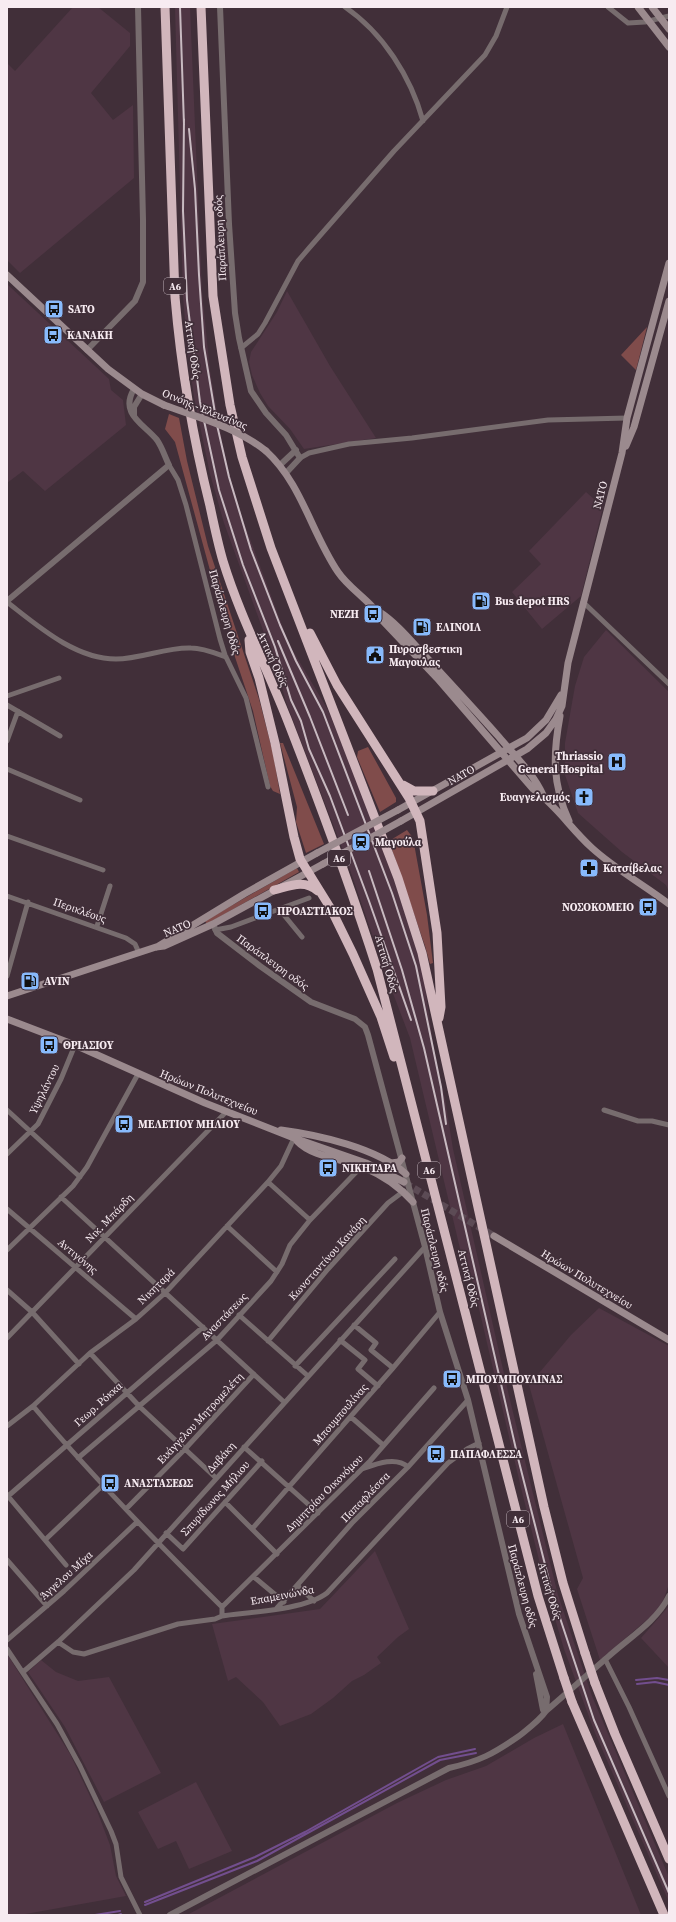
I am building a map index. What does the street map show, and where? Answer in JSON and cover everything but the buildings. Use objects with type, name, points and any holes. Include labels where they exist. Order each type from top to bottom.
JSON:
[{"type":"highway","name":"Αττική Οδός","points":[[165,7],[175,297],[178,333],[199,461],[223,560],[249,634],[286,717],[355,899],[377,969],[538,1596],[564,1678],[572,1702],[664,1915]]},
{"type":"highway","name":"Αττική Οδός","points":[[200,7],[213,296],[217,334],[230,405],[242,457],[254,498],[282,578],[398,878],[422,953],[482,1231],[542,1499],[563,1583],[595,1683],[636,1786],[669,1859]]},
{"type":"highway","points":[[282,578],[302,613],[316,648],[337,685],[412,803],[416,813],[420,825],[437,933],[441,1007],[438,1022]]},
{"type":"highway","points":[[249,634],[250,652],[259,678],[275,743],[294,837],[301,861],[331,909],[353,954],[381,1017],[395,1061],[408,1088]]},
{"type":"highway","points":[[399,782],[404,787],[414,792],[433,791]]},
{"type":"highway","points":[[274,890],[300,884],[313,887],[319,891]]},
{"type":"main road","points":[[638,7],[669,47]]},
{"type":"main road","points":[[652,7],[669,29]]},
{"type":"main road","name":"ΝΑΤΟ","points":[[156,947],[164,946],[214,927],[274,890],[512,759],[527,749],[546,732],[556,719],[562,706],[565,683],[583,602],[622,453],[627,418],[669,263]]},
{"type":"main road","name":"Οινόης - Ελευσίνας","points":[[7,275],[87,350],[134,389],[164,405],[232,429],[266,451],[286,473],[339,573],[376,610],[383,621],[491,740],[506,751]]},
{"type":"main road","name":"ΝΑΤΟ","points":[[622,453],[634,427],[669,302]]},
{"type":"main road","name":"Οινόης - Ελευσίνας","points":[[376,610],[388,617],[405,635],[506,751]]},
{"type":"main road","name":"ΝΑΤΟ","points":[[156,947],[164,940],[301,861],[412,803],[506,751],[540,727],[560,698],[565,683]]},
{"type":"main road","points":[[562,706],[556,739],[556,788],[571,826]]},
{"type":"main road","points":[[486,761],[493,751],[491,740]]},
{"type":"main road","points":[[506,751],[538,785],[543,795],[592,849],[669,904]]},
{"type":"main road","points":[[7,995],[156,947]]},
{"type":"main road","name":"Ηρώων Πολυτεχνείου","points":[[7,1019],[74,1045],[226,1112],[366,1163],[404,1182]]},
{"type":"main road","points":[[272,1128],[324,1137],[351,1146],[390,1163],[406,1174]]},
{"type":"main road","points":[[294,1138],[306,1148],[362,1166],[385,1178],[404,1191],[413,1202]]},
{"type":"main road","points":[[390,1163],[400,1162],[402,1158]]},
{"type":"main road","name":"Ηρώων Πολυτεχνείου","points":[[494,1236],[669,1340]]},
{"type":"street","points":[[87,350],[128,310],[139,293],[143,282],[138,7]]},
{"type":"street","name":"Παράπλευρη οδός","points":[[220,7],[229,232],[235,313],[241,348],[248,383],[253,395],[266,413],[286,435],[300,458]]},
{"type":"street","points":[[345,7],[375,34],[395,60],[410,85],[423,121]]},
{"type":"street","points":[[241,348],[258,334],[298,261],[394,151],[491,46],[507,7]]},
{"type":"street","points":[[608,7],[628,23],[649,22],[669,16]]},
{"type":"street","points":[[134,389],[129,404],[134,417],[158,441],[169,465],[8,599],[73,648],[94,656],[115,659],[131,658],[191,648],[226,657]]},
{"type":"street","points":[[134,417],[134,407],[142,394]]},
{"type":"street","points":[[286,473],[300,458],[309,453],[349,444],[412,438],[548,420],[627,418]]},
{"type":"street","points":[[280,465],[296,450]]},
{"type":"street","name":"Παράπλευρη Οδός","points":[[169,465],[178,480],[186,505],[226,657],[246,698],[268,787]]},
{"type":"street","points":[[583,602],[669,684]]},
{"type":"street","points":[[7,696],[59,678]]},
{"type":"street","points":[[7,705],[60,736]]},
{"type":"street","points":[[7,741],[18,711]]},
{"type":"street","points":[[7,769],[80,800]]},
{"type":"street","points":[[7,836],[103,870]]},
{"type":"street","points":[[97,926],[110,886]]},
{"type":"street","name":"Περικλέους","points":[[7,896],[97,926],[131,941],[139,953]]},
{"type":"street","points":[[214,927],[231,927],[309,898]]},
{"type":"street","points":[[7,976],[28,902]]},
{"type":"street","points":[[279,909],[302,937]]},
{"type":"street","name":"Παράπλευρη οδός","points":[[214,927],[217,933],[233,946],[311,1002],[351,1017],[365,1027],[373,1050],[402,1158],[440,1312],[468,1400],[517,1606],[547,1697],[545,1713]]},
{"type":"street","name":"Υψηλάντου","points":[[7,1154],[38,1124],[61,1079],[74,1045]]},
{"type":"street","points":[[7,1250],[73,1186],[80,1177],[138,1074]]},
{"type":"street","points":[[7,1110],[32,1131],[80,1177]]},
{"type":"street","points":[[604,1110],[638,1121],[652,1121],[669,1126]]},
{"type":"street","name":"Νικ. Μπάρδη","points":[[7,1338],[226,1112]]},
{"type":"street","name":"Νικηταρά","points":[[8,1424],[33,1406],[90,1353],[136,1319],[165,1293],[268,1182],[281,1166],[294,1138]]},
{"type":"street","name":"Αναστάσεως","points":[[78,1458],[140,1407],[217,1340],[271,1281],[290,1245],[310,1220],[362,1166]]},
{"type":"street","points":[[268,1182],[310,1220]]},
{"type":"street","name":"Κωνσταντίνου Κανάρη","points":[[268,1341],[328,1269],[388,1203],[404,1191]]},
{"type":"street","points":[[61,1197],[284,1402]]},
{"type":"street","name":"Αντιγόνης","points":[[7,1209],[136,1319]]},
{"type":"street","points":[[227,1226],[277,1272]]},
{"type":"street","name":"Δαβάκη","points":[[23,1672],[58,1642],[134,1570],[157,1542],[425,1247]]},
{"type":"street","points":[[295,1366],[395,1259]]},
{"type":"street","points":[[7,1290],[32,1312],[79,1364]]},
{"type":"street","name":"Μπουμπουλίνας","points":[[252,1529],[352,1417],[440,1312]]},
{"type":"street","points":[[239,1315],[308,1376]]},
{"type":"street","points":[[354,1325],[376,1343],[371,1350],[394,1368]]},
{"type":"street","name":"Γεωρ. Ρόκκα","points":[[7,1496],[203,1327]]},
{"type":"street","points":[[340,1340],[365,1360],[358,1369],[378,1386]]},
{"type":"street","points":[[90,1353],[140,1407],[216,1478]]},
{"type":"street","name":"Ευάγγελου Μητρομελέτη","points":[[126,1509],[185,1449],[254,1374]]},
{"type":"street","name":"Δημητρίου Οικονόμου","points":[[222,1607],[254,1577],[360,1470],[434,1388]]},
{"type":"street","name":"Παπαφλέσσα","points":[[278,1608],[352,1523],[408,1467],[468,1400]]},
{"type":"street","points":[[33,1406],[66,1446],[137,1522],[222,1607],[222,1616]]},
{"type":"street","points":[[352,1417],[383,1445]]},
{"type":"street","name":"Επαμεινώνδα","points":[[58,1642],[73,1652],[84,1654],[178,1624],[215,1619],[222,1616],[314,1601],[327,1593],[448,1463],[462,1452],[479,1443]]},
{"type":"street","points":[[244,1447],[262,1461],[318,1513]]},
{"type":"street","name":"Σπυρίδωνος Μήλιου","points":[[166,1533],[183,1549],[262,1461]]},
{"type":"street","points":[[360,1470],[391,1461],[406,1465],[408,1467]]},
{"type":"street","points":[[45,1540],[103,1485]]},
{"type":"street","points":[[7,1496],[66,1565]]},
{"type":"street","points":[[225,1502],[277,1554]]},
{"type":"street","name":"Άγγελου Μίχα","points":[[7,1640],[47,1606],[137,1522]]},
{"type":"street","points":[[7,1560],[47,1606]]},
{"type":"street","points":[[254,1577],[284,1602]]},
{"type":"street","points":[[298,1586],[314,1601]]},
{"type":"street","points":[[170,1915],[449,1768],[471,1763],[494,1754],[539,1720],[605,1659],[657,1614],[665,1605],[669,1596]]},
{"type":"street","points":[[7,1649],[57,1724],[80,1766],[111,1831],[116,1844],[121,1877],[140,1915]]},
{"type":"street","points":[[605,1659],[626,1700],[669,1796]]},
{"type":"shaded area","points":[[73,7],[98,7],[130,33],[130,46],[91,93],[113,120],[133,105],[134,178],[20,273],[7,260],[7,63],[15,71]]},
{"type":"shaded area","points":[[175,7],[190,7],[202,292],[210,371],[222,441],[231,480],[243,520],[289,644],[328,710],[359,784],[381,841],[422,964],[435,1058],[445,1099],[453,1149],[510,1400],[558,1595],[592,1696],[669,1877],[669,1902],[595,1733],[564,1649],[547,1592],[521,1488],[472,1279],[467,1278],[410,1038],[386,975],[347,861],[286,702],[276,666],[224,523],[210,474],[194,397],[188,354],[183,297]]},
{"type":"shaded area","points":[[7,284],[109,379],[111,390],[123,400],[126,425],[45,491],[23,471],[7,483]]},
{"type":"shaded area","points":[[287,291],[330,366],[376,438],[304,449],[290,429],[268,406],[260,393],[252,375],[249,362],[251,352],[277,312]]},
{"type":"shaded area","points":[[647,327],[636,370],[621,355]]},
{"type":"shaded area","points":[[169,414],[179,418],[187,461],[208,546],[259,699],[273,753],[280,794],[273,791],[270,786],[253,711],[230,642],[234,640],[214,585],[175,442],[165,429]]},
{"type":"shaded area","points":[[586,492],[603,507],[581,596],[542,629],[512,592],[541,564],[529,551]]},
{"type":"shaded area","name":"Thriassio General Hospital","points":[[606,630],[669,692],[669,892],[666,885],[622,852],[578,813],[565,775],[565,743],[575,686],[584,657]]},
{"type":"shaded area","points":[[280,743],[283,743],[324,844],[306,853],[296,822],[297,807]]},
{"type":"shaded area","points":[[368,747],[396,798],[396,802],[380,812],[357,757],[358,751]]},
{"type":"shaded area","points":[[407,830],[413,838],[427,915],[433,963],[430,964],[389,841]]},
{"type":"shaded area","points":[[297,868],[299,872],[207,924],[205,921]]},
{"type":"shaded area","points":[[599,1308],[669,1346],[669,1584],[663,1601],[656,1612],[600,1660],[577,1589],[583,1578],[529,1385],[571,1335]]},
{"type":"shaded area","points":[[375,1551],[409,1629],[398,1637],[377,1657],[381,1663],[364,1675],[352,1681],[333,1698],[311,1714],[280,1726],[263,1702],[236,1677],[228,1681],[212,1624],[320,1609]]},
{"type":"shaded area","points":[[669,1606],[669,1668],[641,1638]]},
{"type":"shaded area","points":[[7,1654],[70,1754],[97,1811],[110,1845],[116,1876],[126,1896],[20,1915],[7,1915]]},
{"type":"shaded area","points":[[41,1660],[56,1672],[78,1681],[109,1677],[161,1773],[104,1802],[65,1727],[28,1672]]},
{"type":"shaded area","points":[[563,1724],[641,1915],[187,1915],[397,1803],[446,1780],[486,1766],[534,1738]]},
{"type":"shaded area","points":[[196,1782],[232,1851],[189,1869],[176,1841],[158,1849],[138,1812]]},
{"type":"waterway","points":[[636,1680],[657,1678],[669,1680]]},
{"type":"waterway","points":[[637,1684],[655,1682],[669,1685]]},
{"type":"waterway","points":[[145,1902],[255,1857],[305,1832],[438,1757],[475,1749]]},
{"type":"waterway","points":[[145,1905],[257,1861],[440,1760],[476,1753]]},
{"type":"waterway","points":[[95,1915],[120,1911]]},
{"type":"tunnel","points":[[405,1183],[494,1236]]},
{"type":"railway","points":[[180,7],[184,125]]},
{"type":"railway","points":[[184,119],[183,211],[187,300],[200,402],[219,490],[243,565],[275,647],[291,700],[301,721],[309,749],[330,796],[411,1020]]},
{"type":"railway","points":[[189,129],[195,189],[204,347],[217,425],[229,477],[251,550],[280,625],[296,661],[323,712],[392,893],[416,966],[441,1087],[446,1124]]},
{"type":"railway","points":[[278,641],[310,717],[348,815]]},
{"type":"railway","points":[[369,871],[402,970],[424,1048],[518,1458],[554,1600],[594,1720],[669,1893]]},
{"type":"place","name":"SATO","points":[[54,309]]},
{"type":"place","name":"ΚΑΝΑΚΗ","points":[[53,335]]},
{"type":"place","name":"Bus depot HRS","points":[[481,601]]},
{"type":"place","name":"ΝΕΖΗ","points":[[373,614]]},
{"type":"place","name":"ΕΛΙΝΟΙΛ","points":[[422,627]]},
{"type":"place","name":"Πυροσβεστικη Μαγουλας","points":[[375,655]]},
{"type":"place","name":"Thriassio General Hospital","points":[[617,762]]},
{"type":"place","name":"Ευαγγελισμός","points":[[584,797]]},
{"type":"place","name":"Μαγούλα","points":[[361,842]]},
{"type":"place","name":"Κατσίβελας","points":[[589,868]]},
{"type":"place","name":"ΝΟΣΟΚΟΜΕΙΟ","points":[[648,907]]},
{"type":"place","name":"ΠΡΟΑΣΤΙΑΚΟΣ","points":[[263,911]]},
{"type":"place","name":"AVIN","points":[[30,981]]},
{"type":"place","name":"ΘΡΙΑΣΙΟΥ","points":[[49,1045]]},
{"type":"place","name":"ΜΕΛΕΤΙΟΥ ΜΗΛΙΟΥ","points":[[124,1124]]},
{"type":"place","name":"ΝΙΚΗΤΑΡΑ","points":[[328,1168]]},
{"type":"place","name":"ΜΠΟΥΜΠΟΥΛΙΝΑΣ","points":[[452,1379]]},
{"type":"place","name":"ΠΑΠΑΦΛΕΣΣΑ","points":[[436,1454]]},
{"type":"place","name":"ΑΝΑΣΤΑΣΕΩΣ","points":[[110,1483]]}]
